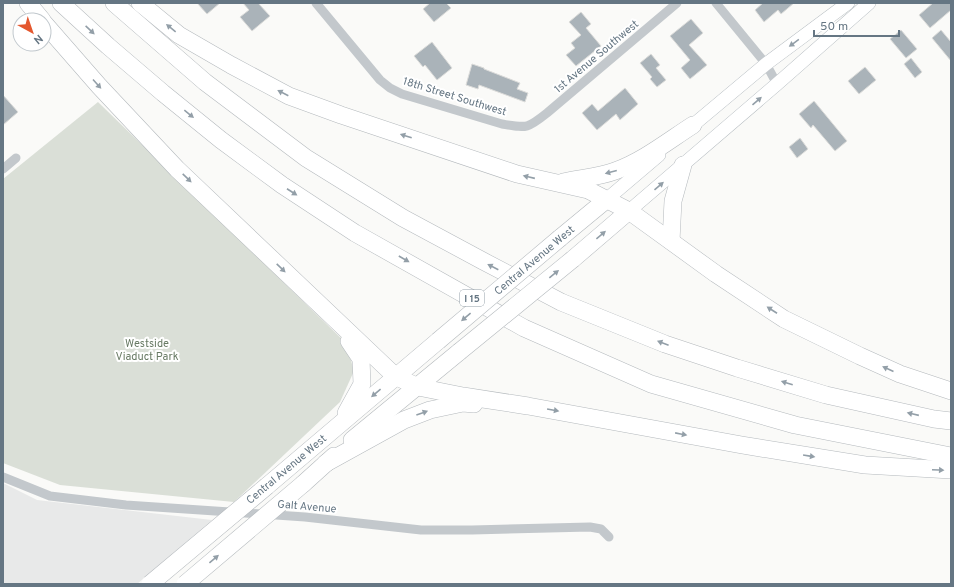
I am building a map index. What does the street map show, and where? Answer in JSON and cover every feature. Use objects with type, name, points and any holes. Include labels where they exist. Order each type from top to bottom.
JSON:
[{"type":"highway","points":[[28,3],[35,12]]},
{"type":"highway","name":"I 15","points":[[61,3],[163,93],[221,140],[282,185],[355,233],[524,328],[651,384],[795,425],[951,456]]},
{"type":"highway","points":[[114,3],[205,82],[306,158],[403,218],[561,302],[665,344],[737,368],[826,395],[934,419],[951,421]]},
{"type":"highway","points":[[140,3],[179,35],[230,65],[289,96],[341,116],[517,174],[588,190],[629,212],[716,274],[784,318],[900,374],[951,391]]},
{"type":"highway","points":[[52,32],[99,86],[177,169],[395,376],[418,387],[463,396],[528,406],[742,445],[865,465],[951,470]]},
{"type":"highway","points":[[555,183],[613,172],[623,168],[636,162],[693,126]]},
{"type":"highway","points":[[671,241],[673,201],[683,165]]},
{"type":"highway","name":"Central Avenue West","points":[[150,584],[395,376],[606,200]]},
{"type":"highway","name":"Central Avenue West","points":[[185,584],[303,484],[347,444],[629,212]]},
{"type":"highway","points":[[335,320],[361,358],[362,384],[339,424]]},
{"type":"highway","points":[[326,463],[404,420],[430,410],[463,403],[528,406]]},
{"type":"street","name":"18th Street Southwest","points":[[316,3],[380,80],[390,88],[402,94],[502,124],[518,127],[530,126]]},
{"type":"street","name":"1st Avenue Southwest","points":[[530,126],[678,3]]},
{"type":"street","points":[[716,3],[766,64],[777,84]]},
{"type":"street","name":"Central Avenue West","points":[[606,200],[766,64],[848,3]]},
{"type":"street","name":"Central Avenue West","points":[[629,212],[869,3]]},
{"type":"street","points":[[3,168],[16,158]]},
{"type":"street","name":"Galt Avenue","points":[[3,477],[50,496],[126,506],[305,517],[421,530],[590,527],[601,529],[609,537]]},
{"type":"shaded area","points":[[3,483],[37,500],[212,520],[137,584],[3,584]]},
{"type":"green space","name":"Westside Viaduct Park","points":[[98,102],[346,343],[354,371],[340,402],[234,502],[60,485],[3,463],[3,179]]},
{"type":"building","points":[[197,3],[220,3],[207,14]]},
{"type":"building","points":[[243,3],[258,3],[270,16],[252,31],[240,17],[249,10]]},
{"type":"building","points":[[430,3],[446,3],[451,8],[434,22],[423,9]]},
{"type":"building","points":[[763,3],[794,3],[781,14],[778,10],[764,22],[755,10]]},
{"type":"building","points":[[933,3],[951,3],[951,10],[930,28],[919,15]]},
{"type":"building","points":[[581,12],[591,24],[586,28],[601,46],[576,66],[566,55],[575,48],[571,43],[581,35],[569,22]]},
{"type":"building","points":[[691,19],[703,33],[689,45],[707,65],[690,79],[681,68],[690,60],[670,36]]},
{"type":"building","points":[[901,30],[917,49],[906,58],[890,39]]},
{"type":"building","points":[[941,30],[951,42],[951,61],[932,38]]},
{"type":"building","points":[[432,42],[452,68],[437,80],[425,65],[423,67],[414,56]]},
{"type":"building","points":[[651,54],[660,65],[656,68],[666,80],[657,87],[650,79],[652,77],[640,63]]},
{"type":"building","points":[[911,58],[922,72],[915,78],[904,64]]},
{"type":"building","points":[[472,64],[520,83],[517,89],[528,93],[525,102],[479,85],[478,89],[466,85]]},
{"type":"building","points":[[865,67],[876,80],[859,94],[848,81]]},
{"type":"building","points":[[625,88],[638,104],[620,120],[616,114],[597,130],[582,113],[592,104],[598,111]]},
{"type":"building","points":[[3,95],[18,112],[3,125]]},
{"type":"building","points":[[814,101],[847,141],[835,151],[813,125],[811,128],[799,114]]},
{"type":"building","points":[[800,138],[808,149],[797,158],[789,147]]}]
